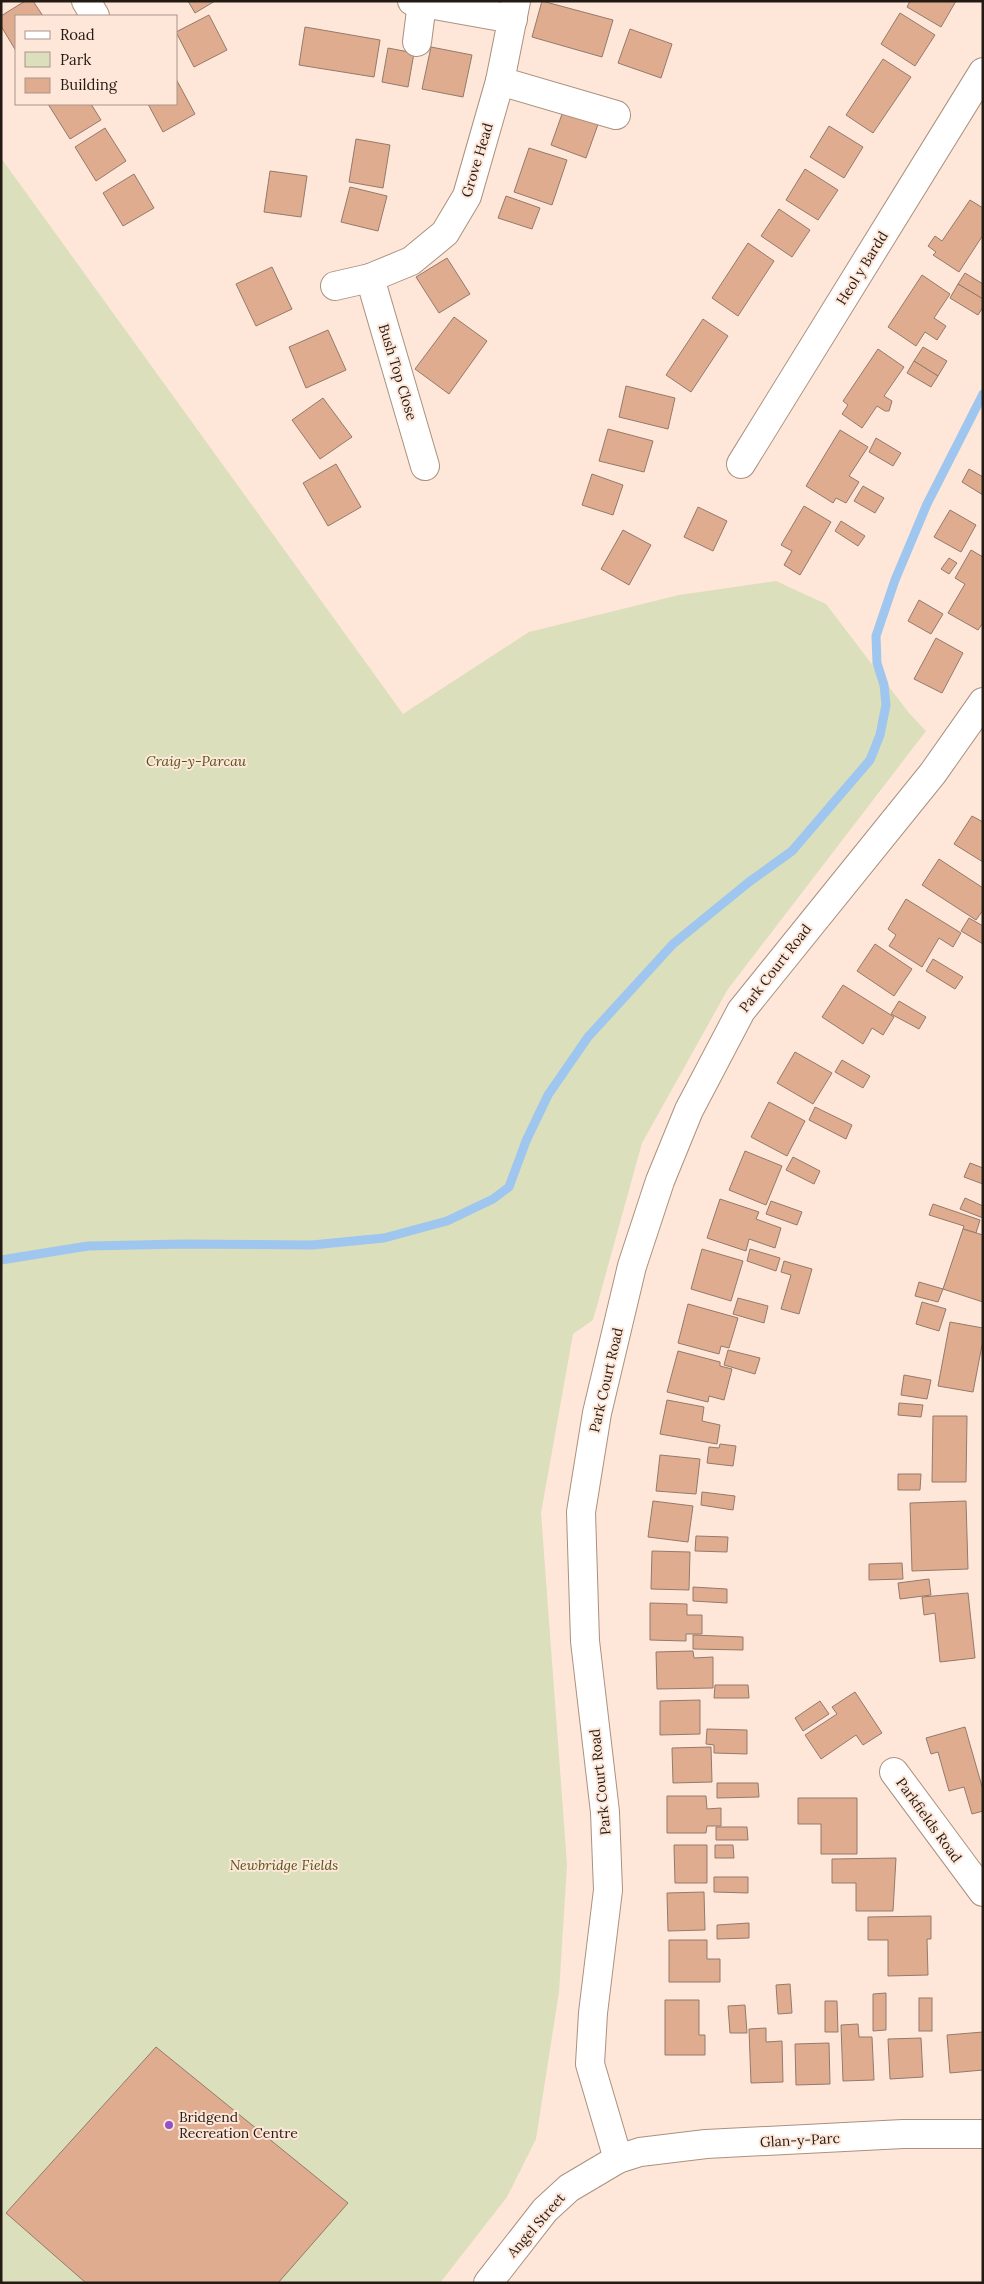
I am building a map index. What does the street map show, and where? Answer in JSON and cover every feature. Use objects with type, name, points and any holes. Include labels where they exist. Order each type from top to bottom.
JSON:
[{"type":"street","points":[[86,1],[94,15]]},
{"type":"street","name":"Grove Head","points":[[335,286],[370,278],[411,261],[445,233],[467,196],[500,81],[514,10],[417,2],[416,42]]},
{"type":"street","name":"Heol y Bardd","points":[[741,464],[983,72]]},
{"type":"street","points":[[500,81],[616,115]]},
{"type":"street","name":"Bush Top Close","points":[[370,278],[425,466]]},
{"type":"street","name":"Park Court Road","points":[[618,2159],[590,2064],[593,2013],[608,1890],[605,1812],[585,1641],[581,1512],[597,1413],[632,1266],[660,1181],[689,1110],[741,1011],[933,773],[983,702]]},
{"type":"street","name":"Parkfields Road","points":[[894,1772],[983,1892]]},
{"type":"street","name":"Glan-y-Parc","points":[[618,2159],[640,2152],[706,2144],[903,2134],[983,2134]]},
{"type":"street","name":"Angel Street","points":[[488,2283],[536,2222],[557,2199],[569,2188],[618,2159]]},
{"type":"green space","points":[[1,158],[403,714],[529,632],[679,595],[776,581],[826,604],[909,713],[926,731],[728,989],[642,1143],[593,1320],[573,1334],[541,1513],[567,1864],[559,1992],[536,2139],[507,2197],[440,2283],[1,2283]]},
{"type":"building","points":[[25,1],[33,1],[42,15],[15,15],[15,49],[1,26],[1,16]]},
{"type":"building","points":[[188,1],[215,1],[195,13]]},
{"type":"building","points":[[542,1],[613,20],[602,57],[532,37]]},
{"type":"building","points":[[910,1],[956,1],[941,27],[907,7]]},
{"type":"building","points":[[900,13],[935,35],[915,66],[881,44]]},
{"type":"building","points":[[209,15],[227,50],[194,67],[178,36],[178,31]]},
{"type":"building","points":[[305,27],[380,40],[374,77],[299,65]]},
{"type":"building","points":[[630,29],[672,44],[661,78],[618,63]]},
{"type":"building","points":[[431,47],[472,55],[463,97],[422,89]]},
{"type":"building","points":[[388,48],[414,53],[408,87],[382,82]]},
{"type":"building","points":[[883,59],[911,77],[873,133],[846,115]]},
{"type":"building","points":[[178,83],[195,114],[163,132],[149,105],[178,105]]},
{"type":"building","points":[[566,103],[601,116],[586,158],[551,145]]},
{"type":"building","points":[[49,105],[92,105],[101,120],[70,139]]},
{"type":"building","points":[[829,126],[863,147],[844,178],[810,157]]},
{"type":"building","points":[[105,128],[126,161],[96,181],[75,147]]},
{"type":"building","points":[[356,139],[390,145],[383,188],[349,182]]},
{"type":"building","points":[[529,148],[567,160],[552,205],[514,192]]},
{"type":"building","points":[[805,169],[838,190],[818,220],[786,200]]},
{"type":"building","points":[[270,171],[307,176],[301,217],[264,212]]},
{"type":"building","points":[[134,174],[154,208],[123,226],[103,193]]},
{"type":"building","points":[[350,187],[387,196],[378,231],[341,222]]},
{"type":"building","points":[[506,196],[540,208],[532,229],[498,218]]},
{"type":"building","points":[[970,200],[983,208],[983,235],[959,272],[933,255],[936,252],[928,246],[935,236],[942,241]]},
{"type":"building","points":[[779,209],[810,230],[792,257],[761,236]]},
{"type":"building","points":[[748,243],[774,261],[738,316],[712,298]]},
{"type":"building","points":[[447,258],[470,294],[439,313],[416,277]]},
{"type":"building","points":[[272,267],[292,309],[256,326],[236,284]]},
{"type":"building","points":[[965,273],[983,284],[983,299],[958,284]]},
{"type":"building","points":[[922,275],[950,294],[934,318],[946,326],[937,340],[925,332],[916,346],[888,327]]},
{"type":"building","points":[[958,284],[983,299],[983,307],[978,315],[950,298]]},
{"type":"building","points":[[454,317],[487,341],[449,394],[415,369]]},
{"type":"building","points":[[703,319],[728,336],[691,392],[666,375]]},
{"type":"building","points":[[328,330],[346,370],[306,388],[289,347]]},
{"type":"building","points":[[923,347],[947,361],[938,376],[914,361]]},
{"type":"building","points":[[878,349],[904,367],[884,396],[892,401],[889,411],[885,411],[877,406],[862,428],[842,414],[848,405],[843,401]]},
{"type":"building","points":[[914,361],[938,376],[931,387],[907,373]]},
{"type":"building","points":[[626,386],[675,398],[668,429],[619,417]]},
{"type":"building","points":[[323,398],[352,437],[320,459],[292,420]]},
{"type":"building","points":[[608,429],[653,441],[644,472],[599,461]]},
{"type":"building","points":[[840,430],[868,447],[849,476],[859,482],[846,503],[836,498],[833,503],[806,486]]},
{"type":"building","points":[[876,438],[901,453],[893,466],[869,452]]},
{"type":"building","points":[[336,464],[361,507],[328,526],[303,483]]},
{"type":"building","points":[[969,469],[983,477],[983,495],[962,482]]},
{"type":"building","points":[[592,474],[623,485],[613,515],[582,505]]},
{"type":"building","points":[[863,486],[884,498],[875,513],[854,501]]},
{"type":"building","points":[[804,506],[831,522],[800,575],[784,565],[792,551],[781,545]]},
{"type":"building","points":[[698,507],[727,521],[713,551],[684,537]]},
{"type":"building","points":[[950,510],[976,525],[961,552],[934,537]]},
{"type":"building","points":[[841,521],[865,536],[858,546],[835,531]]},
{"type":"building","points":[[623,530],[651,545],[629,585],[601,569]]},
{"type":"building","points":[[971,550],[983,557],[983,623],[978,630],[948,613],[965,584],[955,578]]},
{"type":"building","points":[[949,558],[957,563],[949,574],[941,569]]},
{"type":"building","points":[[919,600],[943,614],[931,634],[908,621]]},
{"type":"building","points":[[936,638],[963,653],[942,693],[914,679]]},
{"type":"building","points":[[972,816],[983,822],[983,862],[954,844]]},
{"type":"building","points":[[939,859],[983,888],[983,910],[976,920],[922,885]]},
{"type":"building","points":[[906,899],[961,933],[953,947],[939,938],[922,967],[889,946],[896,935],[888,929]]},
{"type":"building","points":[[969,918],[983,926],[983,944],[961,931]]},
{"type":"building","points":[[875,944],[912,969],[894,996],[857,971]]},
{"type":"building","points":[[933,959],[963,977],[955,989],[926,971]]},
{"type":"building","points":[[843,985],[894,1017],[883,1035],[872,1028],[863,1044],[822,1017]]},
{"type":"building","points":[[899,1001],[926,1017],[919,1029],[891,1014]]},
{"type":"building","points":[[795,1052],[832,1073],[813,1104],[777,1083]]},
{"type":"building","points":[[842,1060],[870,1076],[863,1088],[835,1072]]},
{"type":"building","points":[[769,1102],[805,1121],[787,1156],[751,1137]]},
{"type":"building","points":[[815,1107],[852,1125],[846,1139],[809,1120]]},
{"type":"building","points":[[745,1151],[782,1166],[766,1205],[729,1190]]},
{"type":"building","points":[[793,1157],[820,1171],[814,1184],[786,1170]]},
{"type":"building","points":[[970,1163],[983,1168],[983,1184],[964,1177]]},
{"type":"building","points":[[965,1198],[983,1206],[983,1218],[960,1209]]},
{"type":"building","points":[[720,1199],[759,1212],[756,1219],[781,1228],[775,1248],[749,1239],[746,1251],[707,1238]]},
{"type":"building","points":[[771,1201],[802,1212],[797,1225],[766,1214]]},
{"type":"building","points":[[933,1204],[980,1220],[976,1233],[963,1229],[964,1226],[929,1215]]},
{"type":"building","points":[[963,1229],[983,1235],[983,1302],[943,1289]]},
{"type":"building","points":[[702,1249],[743,1261],[731,1301],[691,1289]]},
{"type":"building","points":[[750,1249],[780,1258],[776,1271],[747,1261]]},
{"type":"building","points":[[784,1261],[812,1269],[799,1314],[781,1309],[791,1275],[781,1272]]},
{"type":"building","points":[[919,1282],[943,1289],[938,1302],[915,1296]]},
{"type":"building","points":[[738,1298],[768,1306],[764,1323],[733,1314]]},
{"type":"building","points":[[922,1302],[946,1309],[939,1331],[916,1324]]},
{"type":"building","points":[[688,1304],[738,1318],[729,1348],[721,1346],[719,1354],[678,1343]]},
{"type":"building","points":[[950,1322],[983,1328],[983,1340],[973,1392],[938,1386]]},
{"type":"building","points":[[728,1350],[760,1358],[755,1374],[724,1365]]},
{"type":"building","points":[[678,1351],[720,1362],[720,1366],[732,1369],[724,1400],[709,1396],[708,1402],[667,1392]]},
{"type":"building","points":[[904,1375],[931,1380],[927,1399],[901,1395]]},
{"type":"building","points":[[667,1400],[704,1407],[702,1421],[720,1425],[717,1444],[660,1434]]},
{"type":"building","points":[[899,1403],[923,1405],[921,1417],[898,1415]]},
{"type":"building","points":[[933,1416],[967,1416],[966,1482],[932,1482]]},
{"type":"building","points":[[720,1444],[736,1446],[733,1466],[707,1463],[709,1447],[719,1448]]},
{"type":"building","points":[[660,1455],[700,1459],[696,1494],[656,1491]]},
{"type":"building","points":[[898,1474],[921,1474],[920,1490],[898,1490]]},
{"type":"building","points":[[702,1492],[735,1496],[733,1510],[701,1505]]},
{"type":"building","points":[[653,1501],[693,1506],[688,1542],[648,1537]]},
{"type":"building","points":[[966,1501],[968,1569],[912,1571],[910,1503]]},
{"type":"building","points":[[696,1536],[728,1537],[727,1552],[695,1551]]},
{"type":"building","points":[[652,1551],[690,1552],[689,1590],[651,1589]]},
{"type":"building","points":[[902,1563],[903,1579],[869,1580],[869,1564]]},
{"type":"building","points":[[929,1579],[931,1595],[900,1599],[898,1583]]},
{"type":"building","points":[[693,1587],[727,1589],[727,1603],[693,1601]]},
{"type":"building","points":[[968,1593],[975,1658],[940,1662],[935,1613],[924,1615],[922,1597]]},
{"type":"building","points":[[650,1603],[687,1604],[687,1615],[702,1615],[702,1634],[686,1634],[686,1641],[650,1640]]},
{"type":"building","points":[[693,1635],[743,1637],[743,1650],[693,1649]]},
{"type":"building","points":[[693,1651],[694,1658],[713,1657],[713,1688],[657,1689],[656,1652]]},
{"type":"building","points":[[715,1685],[748,1685],[749,1698],[714,1698]]},
{"type":"building","points":[[855,1692],[882,1733],[863,1745],[856,1735],[821,1759],[805,1735],[837,1714],[832,1707]]},
{"type":"building","points":[[700,1700],[700,1734],[660,1735],[660,1701]]},
{"type":"building","points":[[820,1701],[829,1714],[803,1731],[795,1718]]},
{"type":"building","points":[[965,1727],[983,1790],[983,1811],[972,1814],[964,1787],[949,1791],[938,1752],[931,1754],[926,1738]]},
{"type":"building","points":[[707,1729],[747,1730],[747,1754],[714,1753],[714,1745],[706,1744]]},
{"type":"building","points":[[711,1747],[712,1782],[673,1783],[672,1748]]},
{"type":"building","points":[[717,1783],[758,1783],[759,1797],[717,1798]]},
{"type":"building","points":[[667,1796],[706,1796],[707,1809],[721,1808],[721,1826],[707,1826],[706,1833],[667,1833]]},
{"type":"building","points":[[798,1798],[857,1798],[857,1854],[821,1854],[821,1824],[798,1824]]},
{"type":"building","points":[[716,1827],[747,1827],[748,1840],[716,1840]]},
{"type":"building","points":[[674,1845],[707,1845],[707,1883],[675,1883]]},
{"type":"building","points":[[715,1845],[733,1845],[734,1858],[715,1858]]},
{"type":"building","points":[[896,1858],[893,1911],[856,1911],[856,1883],[832,1883],[832,1859]]},
{"type":"building","points":[[714,1877],[748,1877],[748,1893],[714,1892]]},
{"type":"building","points":[[704,1892],[705,1930],[668,1931],[667,1893]]},
{"type":"building","points":[[931,1916],[931,1939],[927,1939],[928,1975],[888,1976],[888,1940],[868,1940],[868,1917]]},
{"type":"building","points":[[749,1923],[749,1938],[717,1939],[717,1925]]},
{"type":"building","points":[[669,1940],[707,1940],[707,1959],[720,1959],[720,1982],[669,1982]]},
{"type":"building","points":[[790,1984],[792,2013],[778,2014],[776,1985]]},
{"type":"building","points":[[886,1993],[886,2030],[873,2031],[873,1994]]},
{"type":"building","points":[[919,1998],[932,1998],[932,2031],[919,2031]]},
{"type":"building","points":[[665,2000],[699,2000],[699,2035],[705,2035],[705,2055],[665,2055]]},
{"type":"building","points":[[825,2001],[837,2001],[838,2032],[825,2032]]},
{"type":"building","points":[[745,2005],[747,2033],[730,2033],[728,2006]]},
{"type":"building","points":[[858,2024],[859,2037],[872,2037],[874,2080],[843,2081],[841,2025]]},
{"type":"building","points":[[766,2028],[766,2042],[782,2041],[783,2082],[751,2083],[749,2029]]},
{"type":"building","points":[[983,2032],[983,2070],[950,2073],[947,2035]]},
{"type":"building","points":[[921,2038],[923,2077],[890,2079],[888,2039]]},
{"type":"building","points":[[829,2043],[830,2084],[796,2085],[795,2044]]},
{"type":"building","name":"Bridgend Recreation Centre","points":[[156,2047],[348,2203],[278,2283],[86,2283],[6,2213]]},
{"type":"waterway","points":[[1,1260],[88,1246],[183,1244],[312,1245],[384,1238],[447,1221],[493,1199],[509,1187],[526,1141],[548,1095],[588,1037],[673,944],[749,882],[792,851],[870,760],[880,735],[886,705],[884,685],[877,663],[876,636],[895,580],[927,504],[983,394]]},
{"type":"place","name":"Bridgend Recreation Centre","points":[[169,2125]]},
{"type":"park label","name":"Craig-y-Parcau","points":[[196,761]]},
{"type":"park label","name":"Newbridge Fields","points":[[284,1865]]}]
